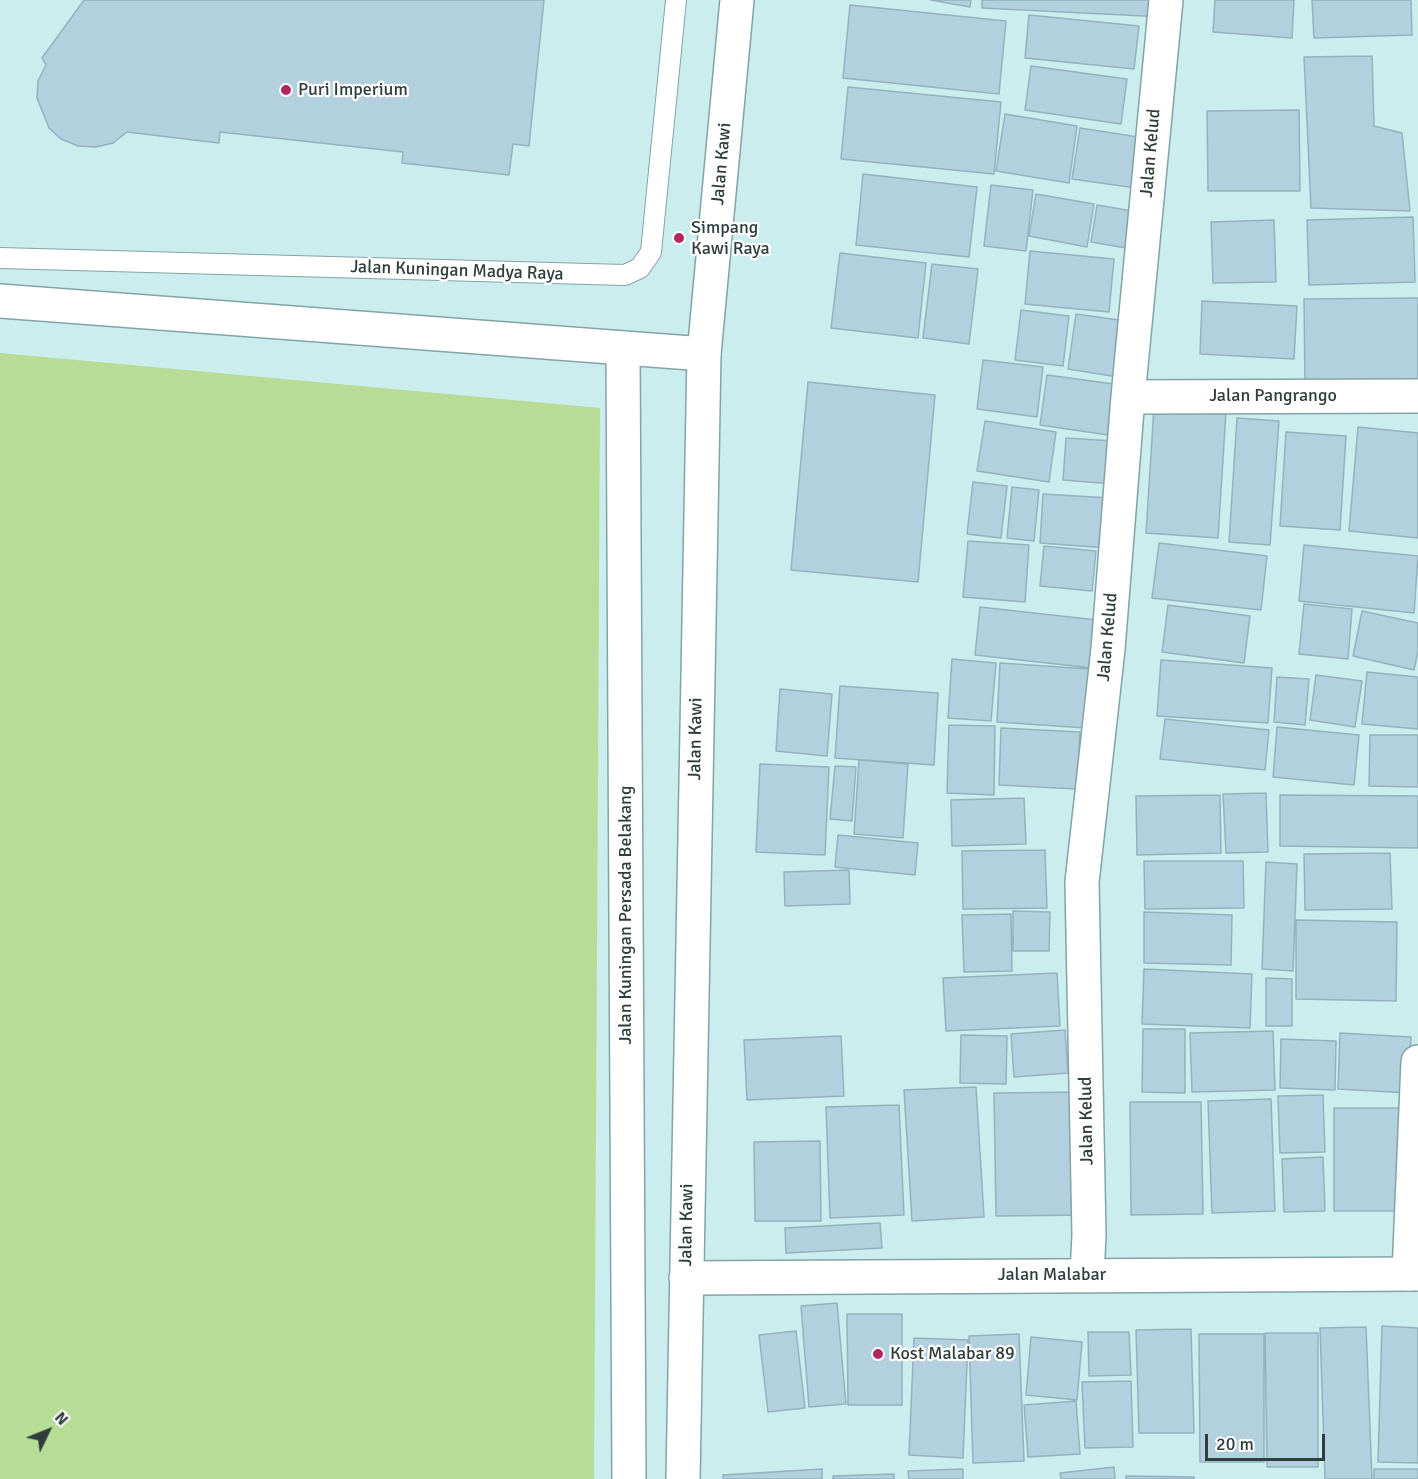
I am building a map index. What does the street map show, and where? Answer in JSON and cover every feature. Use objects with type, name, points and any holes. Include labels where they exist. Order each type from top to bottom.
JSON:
[{"type":"street","name":"Jalan Kawi","points":[[683,1479],[704,354],[737,0]]},
{"type":"street","name":"Jalan Kelud","points":[[1087,1275],[1089,1235],[1082,882],[1108,649],[1128,397],[1166,0]]},
{"type":"street","points":[[0,301],[623,350],[704,354]]},
{"type":"street","name":"Jalan Kuningan Persada Belakang","points":[[623,350],[628,1479]]},
{"type":"street","name":"Jalan Pangrango","points":[[1128,397],[1418,396]]},
{"type":"street","points":[[1413,1274],[1418,1062]]},
{"type":"street","name":"Jalan Malabar","points":[[686,1278],[1413,1274]]},
{"type":"lane","name":"Jalan Kuningan Madya Raya","points":[[0,258],[626,275],[640,268],[651,252],[676,0]]},
{"type":"green space","points":[[0,353],[600,408],[594,1479],[0,1479]]},
{"type":"building","name":"Puri Imperium","points":[[84,0],[544,0],[529,146],[513,144],[509,175],[402,163],[403,152],[220,132],[219,143],[127,132],[113,143],[96,147],[78,146],[61,139],[49,128],[37,98],[38,81],[46,65],[42,58]]},
{"type":"building","points":[[931,0],[971,0],[970,7]]},
{"type":"building","points":[[982,0],[1165,0],[1164,17],[982,8]]},
{"type":"building","points":[[1215,0],[1294,0],[1292,38],[1213,32]]},
{"type":"building","points":[[1312,0],[1411,0],[1412,35],[1314,38]]},
{"type":"building","points":[[850,5],[1006,21],[999,94],[843,78]]},
{"type":"building","points":[[1029,15],[1139,26],[1134,69],[1025,58]]},
{"type":"building","points":[[1372,56],[1374,126],[1402,133],[1410,211],[1311,208],[1304,57]]},
{"type":"building","points":[[1031,66],[1127,79],[1121,124],[1025,110]]},
{"type":"building","points":[[848,87],[1001,102],[994,174],[841,159]]},
{"type":"building","points":[[1299,110],[1300,191],[1208,191],[1207,111]]},
{"type":"building","points":[[1005,114],[1077,126],[1069,183],[996,171]]},
{"type":"building","points":[[1080,128],[1151,139],[1143,189],[1072,179]]},
{"type":"building","points":[[863,174],[977,187],[969,257],[856,245]]},
{"type":"building","points":[[991,185],[1033,190],[1026,251],[984,246]]},
{"type":"building","points":[[1036,194],[1094,204],[1087,247],[1029,236]]},
{"type":"building","points":[[1097,205],[1144,213],[1138,250],[1091,242]]},
{"type":"building","points":[[1413,217],[1415,282],[1309,285],[1307,220]]},
{"type":"building","points":[[1274,220],[1276,282],[1213,283],[1211,222]]},
{"type":"building","points":[[1030,251],[1114,259],[1109,312],[1025,304]]},
{"type":"building","points":[[840,253],[926,263],[918,338],[831,328]]},
{"type":"building","points":[[932,264],[978,269],[969,344],[923,338]]},
{"type":"building","points":[[1418,298],[1418,386],[1305,387],[1304,299]]},
{"type":"building","points":[[1202,301],[1297,306],[1294,359],[1200,354]]},
{"type":"building","points":[[1021,310],[1069,316],[1063,366],[1015,360]]},
{"type":"building","points":[[1076,314],[1126,321],[1118,377],[1068,369]]},
{"type":"building","points":[[983,360],[1043,367],[1037,417],[977,409]]},
{"type":"building","points":[[1047,375],[1114,384],[1108,435],[1040,425]]},
{"type":"building","points":[[808,382],[935,395],[918,582],[791,570]]},
{"type":"building","points":[[1154,407],[1226,412],[1218,538],[1146,533]]},
{"type":"building","points":[[1237,418],[1279,421],[1270,545],[1229,542]]},
{"type":"building","points":[[985,421],[1056,432],[1049,482],[977,471]]},
{"type":"building","points":[[1358,427],[1418,433],[1418,538],[1349,531]]},
{"type":"building","points":[[1286,432],[1346,436],[1340,530],[1280,526]]},
{"type":"building","points":[[1066,438],[1114,441],[1112,484],[1063,480]]},
{"type":"building","points":[[973,482],[1007,486],[1001,538],[967,534]]},
{"type":"building","points":[[1012,487],[1039,490],[1034,541],[1007,538]]},
{"type":"building","points":[[1043,494],[1111,498],[1108,548],[1040,543]]},
{"type":"building","points":[[968,541],[1029,545],[1025,602],[963,597]]},
{"type":"building","points":[[1159,543],[1267,556],[1261,610],[1152,598]]},
{"type":"building","points":[[1304,545],[1418,556],[1414,613],[1299,601]]},
{"type":"building","points":[[1044,546],[1096,551],[1092,591],[1040,586]]},
{"type":"building","points":[[1304,604],[1352,609],[1348,659],[1299,654]]},
{"type":"building","points":[[1168,605],[1250,616],[1244,663],[1162,652]]},
{"type":"building","points":[[980,607],[1097,620],[1092,668],[975,655]]},
{"type":"building","points":[[1362,611],[1418,623],[1418,651],[1414,670],[1353,656]]},
{"type":"building","points":[[952,659],[996,663],[991,721],[948,718]]},
{"type":"building","points":[[1161,660],[1272,668],[1268,723],[1157,716]]},
{"type":"building","points":[[1000,663],[1090,669],[1086,728],[997,722]]},
{"type":"building","points":[[1367,672],[1418,677],[1418,729],[1362,724]]},
{"type":"building","points":[[1316,675],[1362,681],[1355,727],[1310,720]]},
{"type":"building","points":[[1277,677],[1309,679],[1305,725],[1274,722]]},
{"type":"building","points":[[840,686],[938,693],[934,765],[835,758]]},
{"type":"building","points":[[780,689],[832,694],[827,756],[776,751]]},
{"type":"building","points":[[1165,719],[1269,730],[1265,770],[1160,759]]},
{"type":"building","points":[[949,725],[995,726],[994,795],[947,793]]},
{"type":"building","points":[[1277,727],[1359,735],[1354,785],[1273,777]]},
{"type":"building","points":[[1001,728],[1080,732],[1077,789],[999,785]]},
{"type":"building","points":[[1370,735],[1418,735],[1418,787],[1369,786]]},
{"type":"building","points":[[859,760],[908,764],[903,838],[854,834]]},
{"type":"building","points":[[760,764],[829,767],[825,855],[756,852]]},
{"type":"building","points":[[835,766],[856,767],[852,821],[830,819]]},
{"type":"building","points":[[1266,793],[1268,852],[1226,853],[1223,794]]},
{"type":"building","points":[[1220,795],[1221,853],[1137,855],[1136,796]]},
{"type":"building","points":[[1280,795],[1418,796],[1418,848],[1280,846]]},
{"type":"building","points":[[1024,798],[1026,844],[952,846],[951,800]]},
{"type":"building","points":[[838,835],[918,843],[915,875],[835,867]]},
{"type":"building","points":[[1045,850],[1047,908],[963,909],[962,851]]},
{"type":"building","points":[[1390,853],[1392,909],[1305,910],[1304,854]]},
{"type":"building","points":[[1144,861],[1243,861],[1244,908],[1145,909]]},
{"type":"building","points":[[1266,862],[1297,864],[1293,971],[1262,969]]},
{"type":"building","points":[[849,870],[850,904],[785,906],[784,872]]},
{"type":"building","points":[[1013,911],[1050,912],[1049,951],[1013,951]]},
{"type":"building","points":[[1144,912],[1232,915],[1231,965],[1144,963]]},
{"type":"building","points":[[1011,914],[1012,971],[964,972],[962,915]]},
{"type":"building","points":[[1296,920],[1397,922],[1396,1001],[1296,999]]},
{"type":"building","points":[[1144,969],[1252,974],[1250,1028],[1142,1024]]},
{"type":"building","points":[[1057,973],[1060,1026],[946,1031],[943,978]]},
{"type":"building","points":[[1266,978],[1292,979],[1292,1026],[1266,1026]]},
{"type":"building","points":[[1143,1029],[1185,1029],[1185,1093],[1142,1092]]},
{"type":"building","points":[[1065,1030],[1068,1073],[1014,1077],[1011,1034]]},
{"type":"building","points":[[1273,1031],[1275,1090],[1192,1092],[1190,1033]]},
{"type":"building","points":[[1340,1033],[1411,1037],[1408,1093],[1338,1089]]},
{"type":"building","points":[[961,1035],[1007,1036],[1006,1084],[960,1083]]},
{"type":"building","points":[[841,1036],[844,1096],[747,1100],[744,1040]]},
{"type":"building","points":[[1281,1039],[1336,1041],[1335,1090],[1280,1088]]},
{"type":"building","points":[[976,1087],[984,1217],[912,1221],[904,1090]]},
{"type":"building","points":[[1085,1092],[1088,1215],[996,1216],[994,1093]]},
{"type":"building","points":[[1323,1095],[1325,1152],[1280,1153],[1278,1096]]},
{"type":"building","points":[[1271,1099],[1275,1211],[1212,1213],[1208,1101]]},
{"type":"building","points":[[1130,1102],[1201,1102],[1203,1214],[1131,1215]]},
{"type":"building","points":[[899,1105],[904,1215],[830,1218],[826,1107]]},
{"type":"building","points":[[1334,1108],[1404,1108],[1405,1211],[1334,1211]]},
{"type":"building","points":[[820,1141],[821,1221],[755,1221],[754,1142]]},
{"type":"building","points":[[1323,1157],[1325,1211],[1284,1212],[1282,1159]]},
{"type":"building","points":[[880,1223],[882,1248],[786,1253],[785,1228]]},
{"type":"building","points":[[837,1303],[846,1404],[809,1407],[801,1306]]},
{"type":"building","points":[[847,1314],[902,1314],[902,1405],[848,1405]]},
{"type":"building","points":[[1382,1326],[1418,1328],[1418,1463],[1378,1462]]},
{"type":"building","points":[[1366,1327],[1372,1479],[1325,1479],[1320,1328]]},
{"type":"building","points":[[1191,1329],[1194,1433],[1139,1433],[1136,1330]]},
{"type":"building","points":[[796,1331],[805,1408],[768,1412],[759,1335]]},
{"type":"building","points":[[1088,1332],[1129,1332],[1131,1375],[1089,1376]]},
{"type":"building","points":[[1265,1333],[1318,1333],[1318,1467],[1267,1467]]},
{"type":"building","points":[[1019,1334],[1024,1461],[973,1463],[969,1336]]},
{"type":"building","points":[[1199,1334],[1264,1334],[1264,1462],[1200,1462]]},
{"type":"building","points":[[1031,1337],[1082,1342],[1077,1400],[1026,1395]]},
{"type":"building","points":[[914,1338],[968,1340],[963,1458],[909,1455]]},
{"type":"building","points":[[1131,1381],[1133,1447],[1085,1448],[1082,1382]]},
{"type":"building","points":[[1076,1401],[1080,1454],[1028,1457],[1024,1405]]},
{"type":"building","points":[[1114,1467],[1115,1479],[1061,1479],[1060,1473]]},
{"type":"building","points":[[822,1469],[822,1479],[723,1479],[723,1475]]},
{"type":"building","points":[[963,1469],[963,1479],[909,1479],[908,1471]]},
{"type":"building","points":[[1374,1469],[1418,1469],[1418,1479],[1374,1479]]},
{"type":"building","points":[[894,1474],[894,1479],[833,1479],[833,1476]]},
{"type":"building","points":[[1126,1476],[1194,1477],[1194,1479],[1126,1479]]},
{"type":"place","name":"Puri Imperium","points":[[286,90]]},
{"type":"place","name":"Simpang Kawi Raya","points":[[679,238]]},
{"type":"place","name":"Kost Malabar 89","points":[[878,1354]]}]
